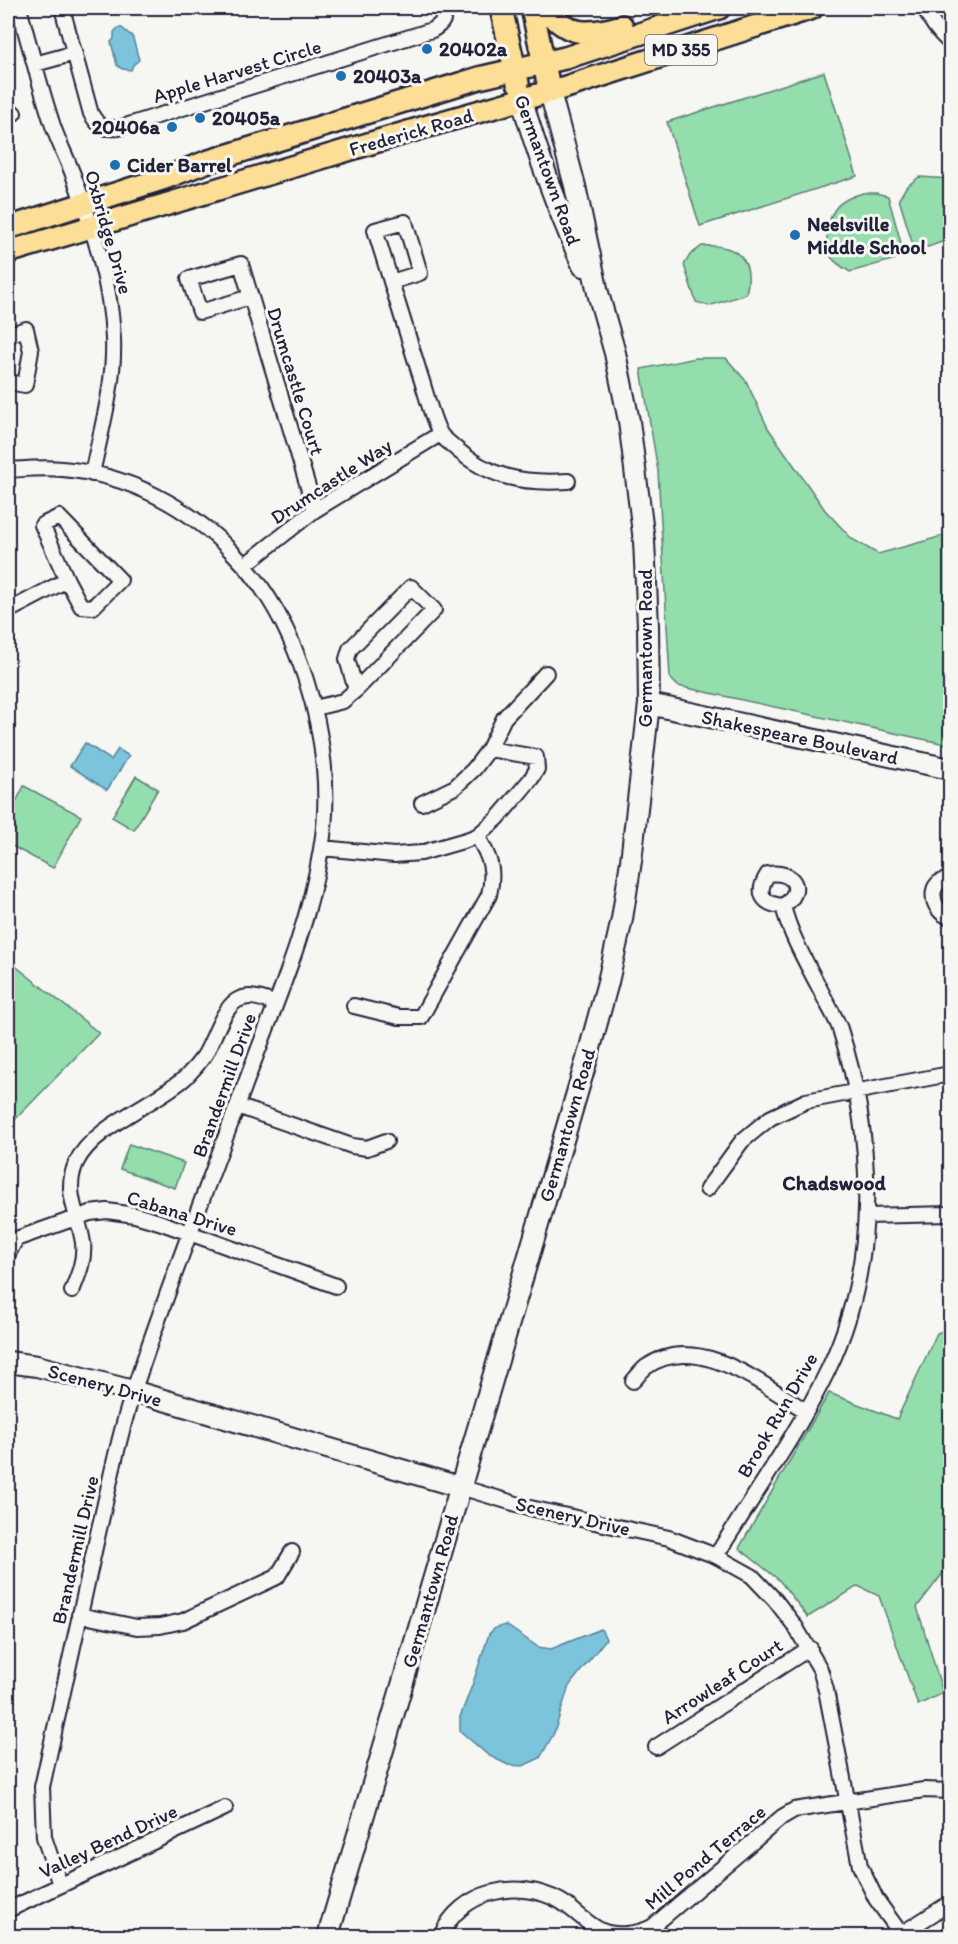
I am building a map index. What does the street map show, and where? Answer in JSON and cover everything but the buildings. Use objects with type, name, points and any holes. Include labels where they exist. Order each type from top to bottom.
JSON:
[{"type":"main road","name":"Germantown Road","points":[[501,8],[522,100]]},
{"type":"main road","name":"Germantown Road","points":[[532,8],[550,92]]},
{"type":"main road","points":[[546,8],[554,19],[576,31],[585,33],[598,33],[634,23],[667,25]]},
{"type":"main road","name":"Frederick Road","points":[[8,228],[165,178],[206,162],[514,69],[565,58],[719,8]]},
{"type":"main road","name":"Frederick Road","points":[[8,252],[428,126],[550,92],[812,8]]},
{"type":"street","name":"Oxbridge Drive","points":[[19,8],[54,128],[91,228],[111,312],[112,368],[92,474]]},
{"type":"street","name":"Apple Harvest Circle","points":[[62,8],[91,114],[97,124],[105,129],[119,128],[432,30],[440,26],[445,18],[444,8]]},
{"type":"street","points":[[925,8],[929,19],[951,43]]},
{"type":"street","points":[[35,64],[75,53]]},
{"type":"street","name":"Germantown Road","points":[[328,1936],[587,1059],[622,919],[631,861],[649,704],[645,552],[628,421],[615,353],[598,293],[575,186],[550,92]]},
{"type":"street","name":"Germantown Road","points":[[522,100],[533,139],[558,207],[598,293]]},
{"type":"street","name":"Drumcastle Court","points":[[250,297],[200,312],[189,279],[240,264],[315,510]]},
{"type":"street","points":[[391,282],[441,434],[477,465],[498,474],[520,481],[541,483],[568,481]]},
{"type":"street","points":[[8,334],[26,329],[31,351],[25,385],[8,382]]},
{"type":"street","name":"Drumcastle Way","points":[[245,565],[315,510],[441,434]]},
{"type":"street","name":"Brandermill Drive","points":[[8,470],[63,469],[135,485],[177,506],[215,534],[245,565],[266,594],[285,628],[300,661],[315,708],[324,768],[325,816],[322,848],[307,916],[124,1420],[42,1788],[45,1837],[60,1885]]},
{"type":"street","points":[[59,517],[120,580],[93,607],[81,606],[67,580],[42,525],[59,517]]},
{"type":"street","points":[[8,611],[67,580]]},
{"type":"street","points":[[315,708],[343,701],[356,690],[434,610],[411,587],[350,649],[347,659],[356,690]]},
{"type":"street","points":[[422,803],[455,788],[474,769],[489,749],[504,718],[546,673]]},
{"type":"street","name":"Shakespeare Boulevard","points":[[649,704],[951,769]]},
{"type":"street","points":[[322,848],[394,855],[421,853],[477,836],[497,819],[537,770],[536,757],[489,749]]},
{"type":"street","points":[[354,1006],[399,1017],[422,1017],[489,895],[492,869],[488,854],[477,836]]},
{"type":"street","points":[[951,880],[946,879],[939,882],[934,890],[933,900],[939,912],[951,917]]},
{"type":"street","name":"Brook Run Drive","points":[[716,1556],[806,1411],[829,1369],[849,1316],[861,1264],[866,1216],[866,1155],[857,1092],[839,1027],[789,928],[783,906]]},
{"type":"street","points":[[72,1292],[82,1262],[83,1245],[72,1204],[70,1182],[76,1162],[89,1143],[184,1078],[204,1058],[233,1003],[244,997],[254,997],[275,1003]]},
{"type":"street","points":[[707,1189],[742,1142],[770,1118],[806,1101],[951,1074]]},
{"type":"street","points":[[237,1106],[352,1146],[367,1148],[386,1141]]},
{"type":"street","name":"Cabana Drive","points":[[8,1254],[12,1237],[90,1213],[117,1213],[135,1215],[190,1233],[336,1286]]},
{"type":"street","points":[[866,1216],[951,1214]]},
{"type":"street","points":[[633,1381],[646,1368],[668,1357],[682,1355],[709,1358],[736,1369],[806,1411]]},
{"type":"street","name":"Scenery Drive","points":[[8,1362],[37,1366],[133,1391],[530,1508],[669,1538],[716,1556],[752,1576],[775,1600],[810,1648],[820,1669],[860,1866],[876,1899],[901,1934],[951,1903]]},
{"type":"street","points":[[79,1615],[137,1627],[160,1626],[183,1621],[277,1577],[292,1552]]},
{"type":"street","name":"Arrowleaf Court","points":[[656,1747],[810,1648]]},
{"type":"street","name":"Mill Pond Terrace","points":[[441,1936],[444,1928],[464,1906],[491,1892],[508,1888],[543,1894],[560,1902],[602,1931],[617,1935],[642,1932],[652,1927],[782,1817],[794,1810],[924,1790],[951,1791]]},
{"type":"street","name":"Valley Bend Drive","points":[[8,1911],[225,1808]]},
{"type":"green space","points":[[824,72],[857,176],[700,226],[667,122]]},
{"type":"green space","points":[[919,177],[950,179],[950,239],[928,247],[912,242],[899,199],[906,187]]},
{"type":"green space","points":[[863,193],[888,196],[901,243],[896,259],[850,272],[828,253],[829,222],[838,205]]},
{"type":"green space","points":[[702,246],[724,248],[740,256],[748,271],[746,294],[709,306],[696,302],[684,265],[690,255]]},
{"type":"green space","points":[[696,358],[726,358],[746,381],[768,428],[825,510],[852,539],[878,554],[950,534],[950,745],[678,686],[670,678],[658,471],[641,369]]},
{"type":"green space","points":[[136,776],[158,789],[134,830],[112,817]]},
{"type":"green space","points":[[24,786],[81,816],[53,868],[8,844],[8,818]]},
{"type":"green space","points":[[8,960],[99,1033],[8,1127]]},
{"type":"green space","points":[[129,1144],[184,1163],[175,1188],[120,1169]]},
{"type":"green space","points":[[950,1328],[950,1564],[917,1607],[943,1693],[918,1705],[879,1596],[858,1586],[808,1617],[779,1580],[739,1548],[829,1393],[897,1419],[937,1333]]},
{"type":"water","points":[[118,28],[132,35],[139,60],[131,70],[122,69],[117,65],[111,42]]},
{"type":"water","points":[[85,743],[111,760],[118,749],[129,756],[107,790],[70,766]]},
{"type":"water","points":[[506,1625],[538,1647],[551,1649],[601,1629],[606,1639],[569,1686],[554,1733],[540,1758],[523,1766],[508,1765],[488,1755],[460,1731],[460,1717],[489,1634],[495,1628]]},
{"type":"place","name":"20402a","points":[[427,49]]},
{"type":"place","name":"20403a","points":[[341,76]]},
{"type":"place","name":"20405a","points":[[200,118]]},
{"type":"place","name":"20406a","points":[[172,127]]},
{"type":"place","name":"Cider Barrel","points":[[115,165]]},
{"type":"place","name":"Neelsville Middle School","points":[[795,235]]},
{"type":"district","name":"Chadswood","points":[[834,1183]]}]
